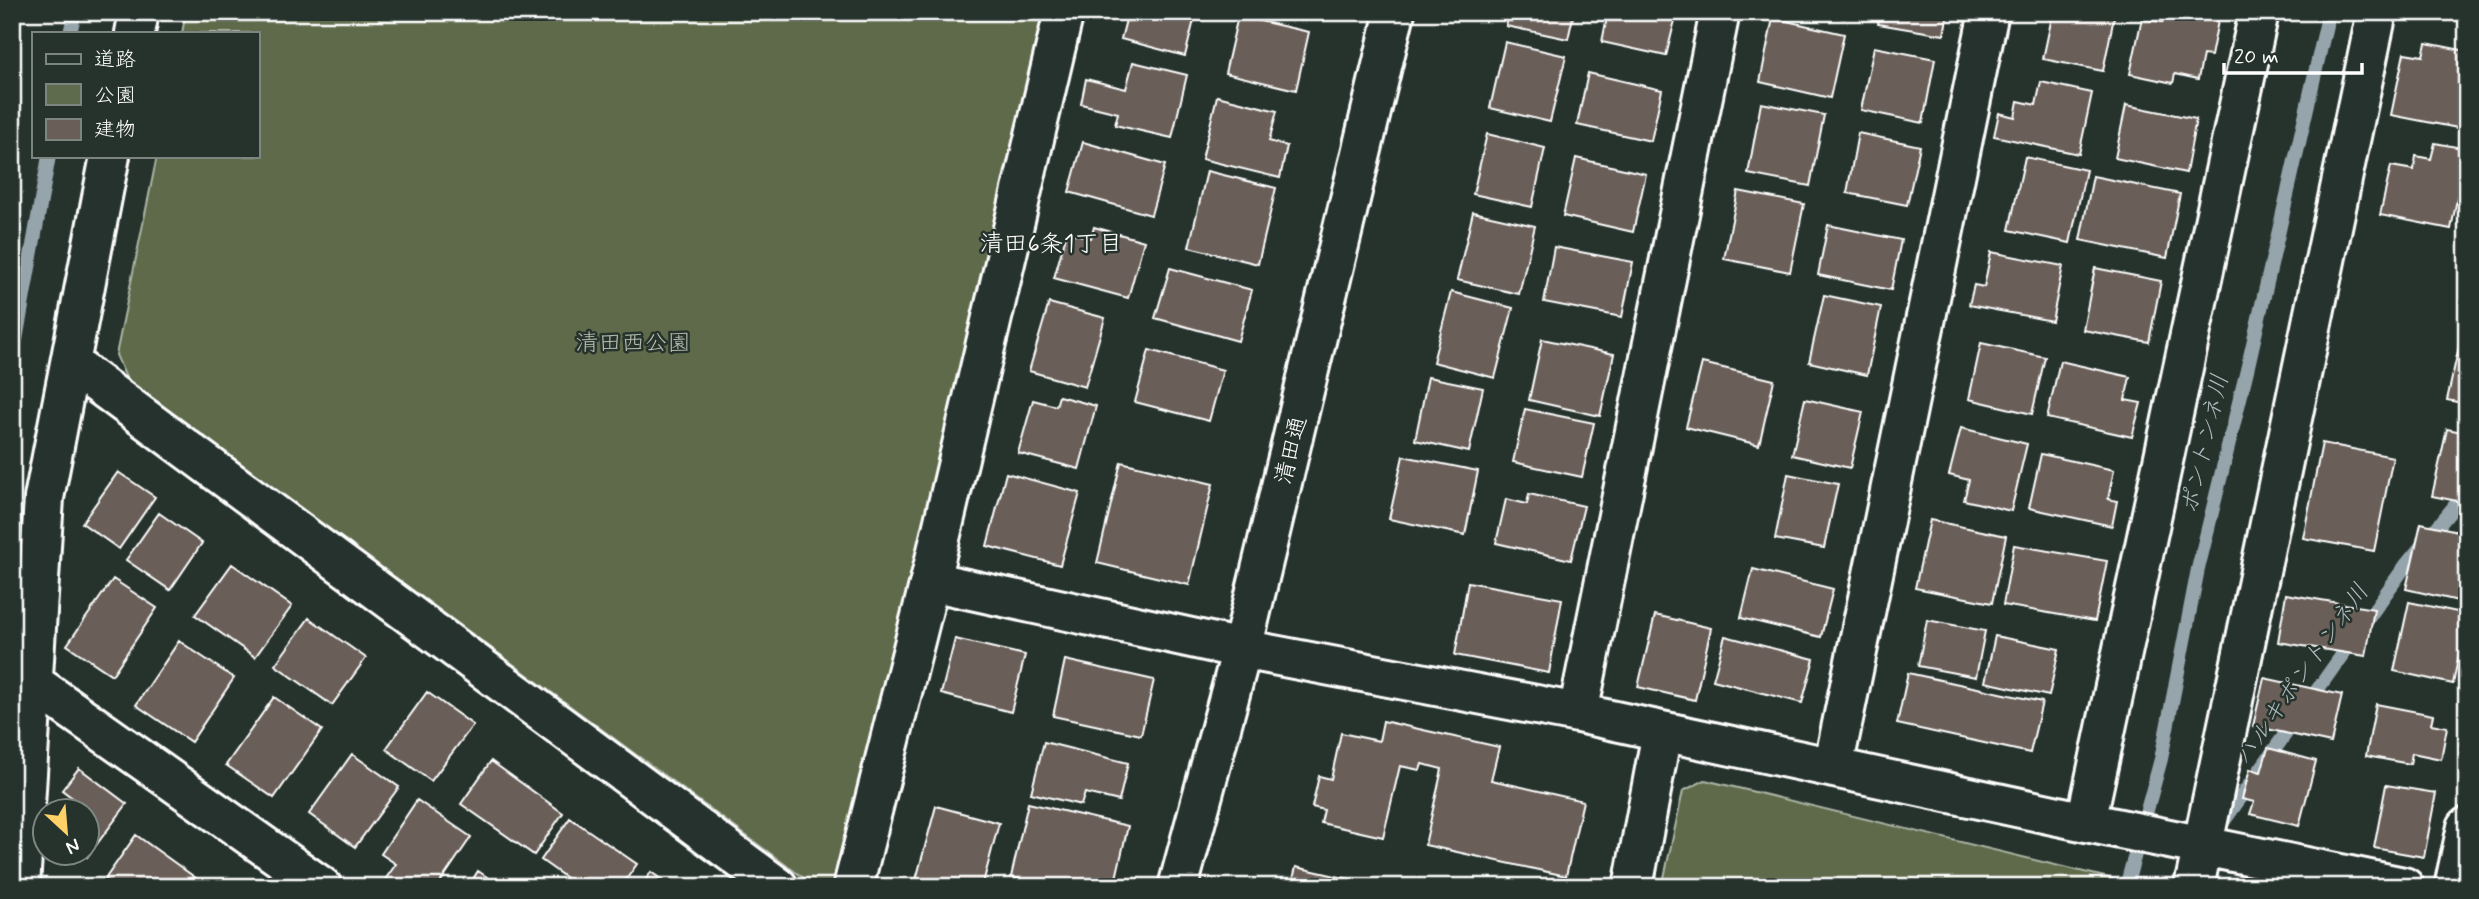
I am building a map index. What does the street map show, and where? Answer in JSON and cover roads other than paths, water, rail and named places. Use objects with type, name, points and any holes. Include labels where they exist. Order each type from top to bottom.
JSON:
[{"type":"street","points":[[135,32],[139,12]]},
{"type":"street","points":[[853,887],[930,581],[1064,12]]},
{"type":"street","name":"清田通","points":[[1178,887],[1242,649],[1395,12]]},
{"type":"street","points":[[1578,713],[1720,12]]},
{"type":"street","points":[[1833,768],[1989,12]]},
{"type":"street","points":[[2101,825],[2259,12]]},
{"type":"street","points":[[2194,887],[2188,842],[2377,12]]},
{"type":"street","points":[[20,887],[44,498],[110,158]]},
{"type":"street","points":[[70,363],[778,887]]},
{"type":"street","points":[[930,581],[1242,649],[1578,713],[2404,887]]},
{"type":"street","points":[[32,682],[322,887]]},
{"type":"street","points":[[1633,887],[1662,732]]},
{"type":"street","points":[[2454,887],[2467,827]]},
{"type":"waterway","points":[[70,32],[75,12]]},
{"type":"waterway","name":"ポントンネ川","points":[[2126,887],[2161,759],[2198,569],[2247,370],[2329,12]]},
{"type":"waterway","points":[[12,362],[49,158]]},
{"type":"waterway","name":"ハルキポントンネ川","points":[[2308,703],[2406,565],[2467,491]]},
{"type":"waterway","name":"ハルキポントンネ川","points":[[2219,828],[2296,719]]},
{"type":"district","name":"清田6条1丁目","points":[[1051,243]]},
{"type":"park label","name":"清田西公園","points":[[633,342]]}]
